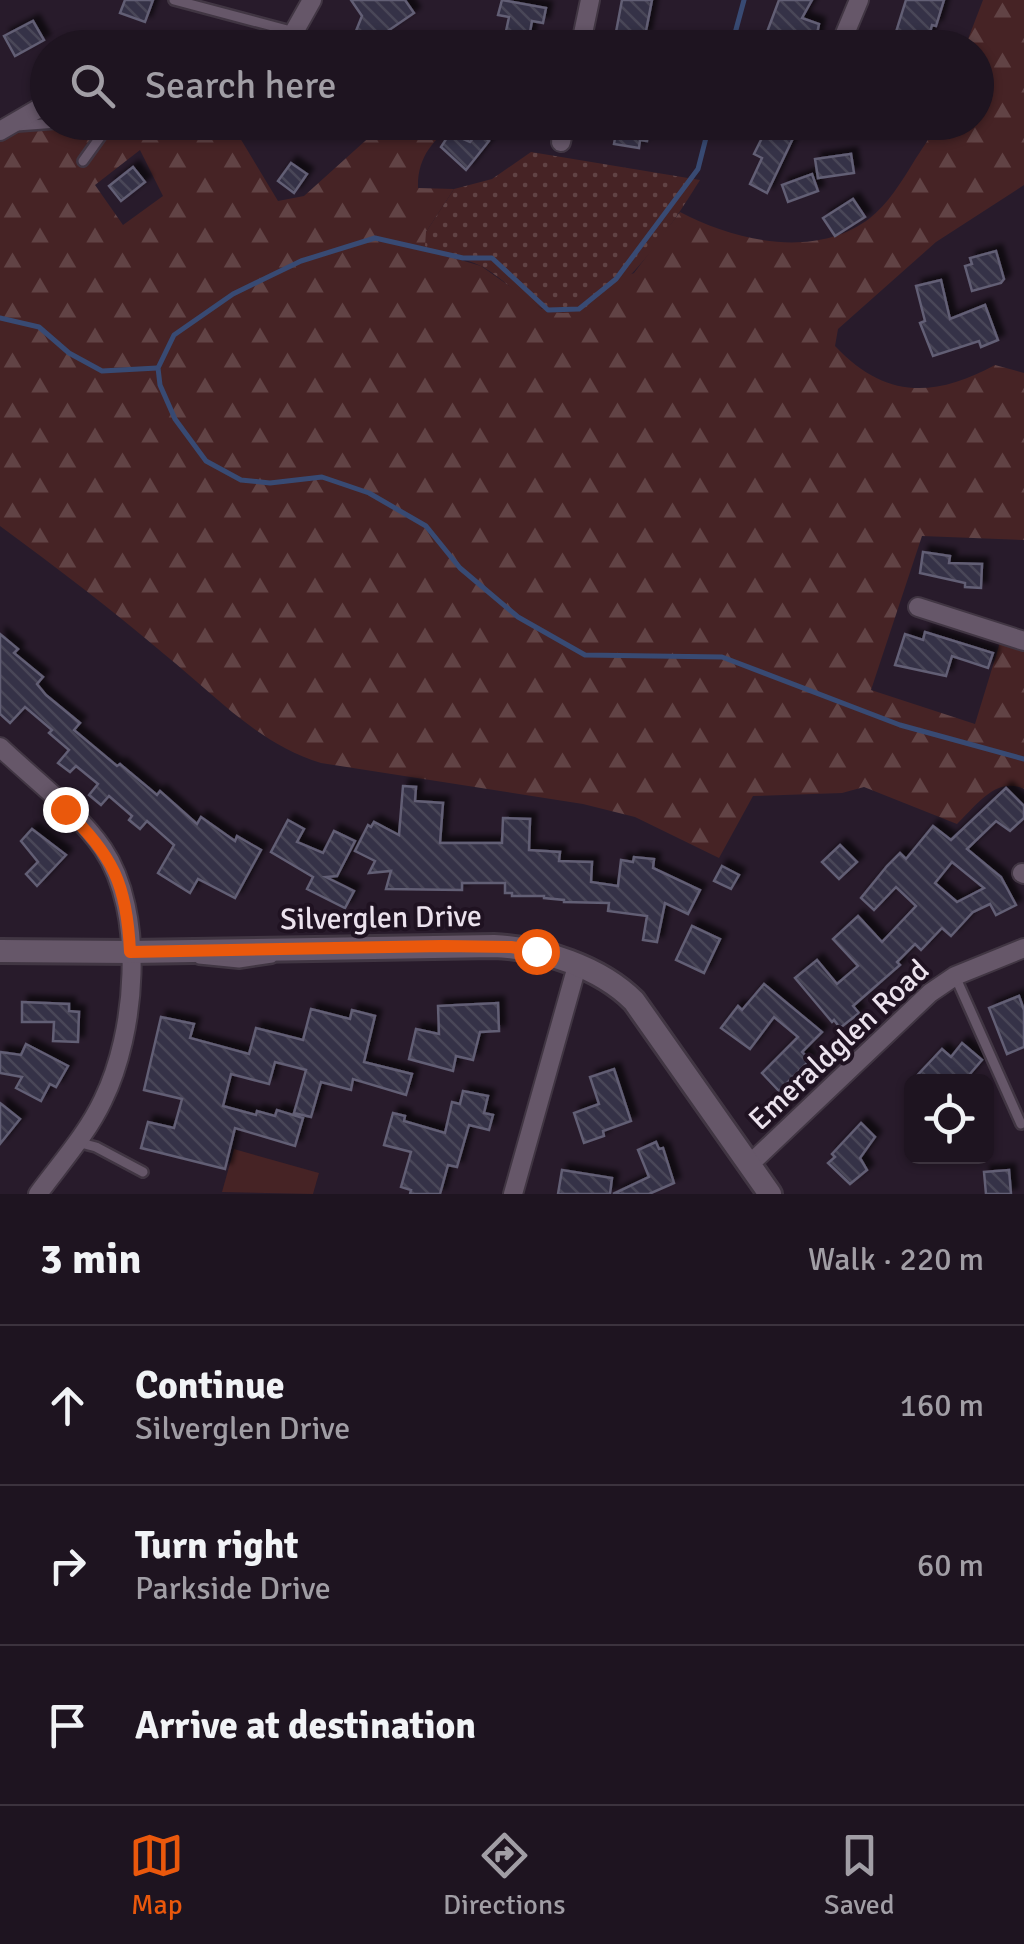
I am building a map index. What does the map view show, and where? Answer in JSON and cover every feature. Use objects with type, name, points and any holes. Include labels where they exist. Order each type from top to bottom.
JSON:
[{"type":"street","points":[[295,30],[312,0]]},
{"type":"street","points":[[584,30],[590,0]]},
{"type":"street","points":[[846,30],[859,0]]},
{"type":"street","points":[[4,128],[30,113]]},
{"type":"street","points":[[918,607],[1024,641]]},
{"type":"street","points":[[0,747],[103,849],[122,892],[130,952],[130,1000],[118,1060],[103,1100],[38,1194]]},
{"type":"street","name":"Silverglen Drive","points":[[0,951],[511,947],[536,951],[610,982],[634,1001],[770,1194]]},
{"type":"street","name":"Emeraldglen Road","points":[[750,1164],[930,993],[955,976],[1024,948]]},
{"type":"street","points":[[513,1194],[578,966]]},
{"type":"lane","points":[[174,0],[286,30]]},
{"type":"lane","points":[[4,128],[30,126]]},
{"type":"lane","points":[[82,160],[98,140]]},
{"type":"lane","points":[[955,976],[1021,1124]]},
{"type":"lane","points":[[77,1142],[96,1147],[143,1172]]},
{"type":"green space","points":[[983,0],[1024,0],[1024,185],[936,242],[838,329],[835,346],[873,376],[911,388],[951,383],[995,365],[1024,373],[1024,540],[922,536],[871,690],[975,724],[1002,636],[1024,643],[1024,789],[1004,786],[996,790],[957,824],[864,787],[842,793],[753,796],[719,858],[635,817],[583,804],[321,763],[298,755],[257,731],[104,605],[0,526],[0,131],[30,113],[30,140],[241,140],[278,201],[304,196],[366,140],[436,140],[420,167],[418,188],[454,189],[426,232],[447,256],[481,266],[542,309],[634,273],[680,212],[750,238],[775,242],[825,239],[870,218],[899,185],[928,140],[994,140],[994,30],[972,30]],"holes":[[[140,150],[163,196],[123,225],[95,185]]]},
{"type":"green space","points":[[531,152],[700,180],[657,243],[618,287],[597,303],[575,312],[553,312],[534,304],[483,267],[425,246],[426,232],[454,189],[492,179]]},
{"type":"green space","points":[[234,1149],[319,1173],[313,1194],[222,1192]]},
{"type":"building","points":[[125,0],[153,0],[145,22],[120,13]]},
{"type":"building","points":[[351,0],[405,0],[414,13],[389,30],[356,30],[362,16]]},
{"type":"building","points":[[502,0],[546,8],[543,23],[532,21],[530,30],[506,30],[509,17],[498,15]]},
{"type":"building","points":[[622,0],[652,0],[646,30],[616,30]]},
{"type":"building","points":[[779,0],[812,0],[802,18],[819,24],[818,30],[768,30]]},
{"type":"building","points":[[906,0],[944,0],[936,26],[932,25],[931,30],[897,30]]},
{"type":"building","points":[[33,21],[38,30],[30,30],[30,48],[15,56],[4,36]]},
{"type":"building","points":[[446,140],[489,141],[466,170],[441,147]]},
{"type":"building","points":[[615,140],[640,140],[639,148],[614,144]]},
{"type":"building","points":[[761,140],[792,140],[767,193],[750,184],[762,158],[754,154]]},
{"type":"building","points":[[851,154],[854,173],[818,178],[815,159]]},
{"type":"building","points":[[291,163],[307,174],[294,193],[278,181]]},
{"type":"building","points":[[133,167],[145,182],[121,201],[109,186]]},
{"type":"building","points":[[812,174],[818,191],[788,202],[782,185]]},
{"type":"building","points":[[853,199],[865,217],[835,236],[823,218]]},
{"type":"building","points":[[996,251],[1004,279],[972,291],[965,266],[972,264],[970,258]]},
{"type":"building","points":[[941,280],[950,319],[985,305],[998,340],[981,347],[979,341],[933,356],[920,323],[925,321],[916,286]]},
{"type":"building","points":[[923,552],[950,556],[949,563],[982,564],[981,588],[920,573]]},
{"type":"building","points":[[925,632],[993,653],[988,668],[952,656],[946,676],[895,665],[905,634],[923,640]]},
{"type":"building","points":[[0,634],[18,649],[14,653],[43,677],[37,684],[46,695],[80,723],[74,730],[117,766],[120,764],[157,795],[160,791],[197,824],[201,817],[235,841],[237,836],[261,850],[235,898],[198,879],[190,893],[158,873],[174,845],[147,821],[140,829],[129,820],[132,816],[109,796],[101,805],[89,795],[98,784],[76,766],[70,772],[58,763],[69,750],[25,707],[10,723],[0,714]]},
{"type":"building","points":[[403,786],[416,787],[415,801],[443,803],[440,843],[502,843],[503,818],[530,819],[529,850],[560,852],[559,861],[592,862],[591,882],[618,886],[621,860],[633,862],[634,857],[654,859],[653,868],[700,890],[688,914],[665,903],[657,942],[643,940],[647,916],[608,911],[609,903],[512,896],[505,893],[505,883],[462,883],[462,890],[386,889],[391,871],[369,873],[375,861],[355,851],[368,825],[371,827],[374,822],[399,835]]},
{"type":"building","points":[[1006,788],[1024,806],[1024,818],[1010,831],[996,821],[967,849],[1001,877],[1016,905],[996,915],[990,904],[973,912],[951,936],[942,928],[921,950],[915,944],[897,962],[900,965],[853,1006],[859,1013],[840,1028],[795,978],[817,960],[837,984],[858,966],[833,939],[858,916],[882,942],[916,906],[896,887],[874,910],[861,898],[900,853],[906,859],[933,826],[951,840]],"holes":[[[952,862],[984,888],[957,902],[935,883]]]},
{"type":"building","points":[[288,820],[304,829],[297,842],[323,853],[334,831],[355,841],[337,876],[326,877],[354,891],[345,908],[307,889],[313,877],[271,852]]},
{"type":"building","points":[[32,829],[66,855],[37,886],[26,874],[38,862],[21,841]]},
{"type":"building","points":[[840,845],[857,862],[839,879],[822,862]]},
{"type":"building","points":[[722,866],[739,875],[731,889],[714,881]]},
{"type":"building","points":[[692,926],[720,939],[704,973],[676,960]]},
{"type":"building","points":[[764,984],[822,1032],[802,1052],[810,1060],[779,1091],[762,1073],[798,1037],[774,1017],[750,1049],[721,1028],[738,1006],[742,1010]]},
{"type":"building","points":[[1019,996],[1024,1010],[1024,1047],[1007,1054],[989,1008]]},
{"type":"building","points":[[22,1002],[69,1004],[69,1011],[79,1012],[78,1042],[53,1041],[54,1022],[22,1022]]},
{"type":"building","points":[[498,1003],[499,1031],[480,1032],[473,1060],[456,1056],[453,1071],[409,1059],[416,1029],[439,1034],[438,1006]]},
{"type":"building","points":[[311,1009],[350,1019],[352,1010],[375,1016],[364,1062],[412,1074],[406,1095],[353,1079],[351,1090],[321,1082],[311,1117],[294,1113],[306,1070],[275,1062],[269,1084],[231,1074],[223,1106],[256,1115],[257,1111],[275,1116],[277,1110],[303,1118],[295,1146],[235,1128],[225,1169],[141,1148],[148,1122],[174,1128],[182,1099],[144,1090],[161,1017],[194,1024],[190,1038],[249,1054],[256,1028],[303,1040]]},
{"type":"building","points":[[962,1043],[982,1060],[970,1074],[919,1074],[942,1049],[951,1057]]},
{"type":"building","points":[[26,1044],[68,1066],[56,1087],[50,1084],[41,1101],[16,1088],[22,1077],[0,1073],[0,1052],[21,1055]]},
{"type":"building","points":[[614,1069],[631,1121],[584,1143],[574,1113],[599,1104],[590,1077]]},
{"type":"building","points":[[463,1091],[488,1096],[484,1113],[493,1115],[489,1130],[469,1125],[457,1167],[448,1165],[440,1194],[410,1194],[411,1190],[401,1187],[411,1152],[384,1145],[393,1113],[405,1116],[404,1121],[445,1133],[452,1102],[460,1104]]},
{"type":"building","points":[[0,1103],[20,1119],[0,1144]]},
{"type":"building","points":[[861,1123],[875,1137],[860,1158],[867,1170],[850,1184],[828,1163]]},
{"type":"building","points":[[656,1142],[659,1149],[663,1148],[674,1183],[649,1194],[613,1194],[649,1177],[638,1150]]},
{"type":"building","points":[[562,1170],[612,1178],[610,1194],[558,1194]]},
{"type":"building","points":[[1009,1170],[1011,1194],[986,1194],[984,1172]]},
{"type":"waterway","points":[[736,30],[744,0]]},
{"type":"waterway","points":[[705,140],[698,169],[616,279],[579,309],[548,310],[492,258],[463,258],[375,238],[301,261],[233,294],[174,335],[158,368],[160,385],[175,419],[206,461],[241,480],[270,483],[322,477],[369,493],[426,526],[460,568],[518,617],[585,655],[722,657],[900,725],[1024,759]]},
{"type":"waterway","points":[[0,318],[39,327],[69,353],[102,371],[157,368]]},
{"type":"route","points":[[65,809],[95,838],[114,868],[127,915],[130,952],[443,946],[536,951]]}]
